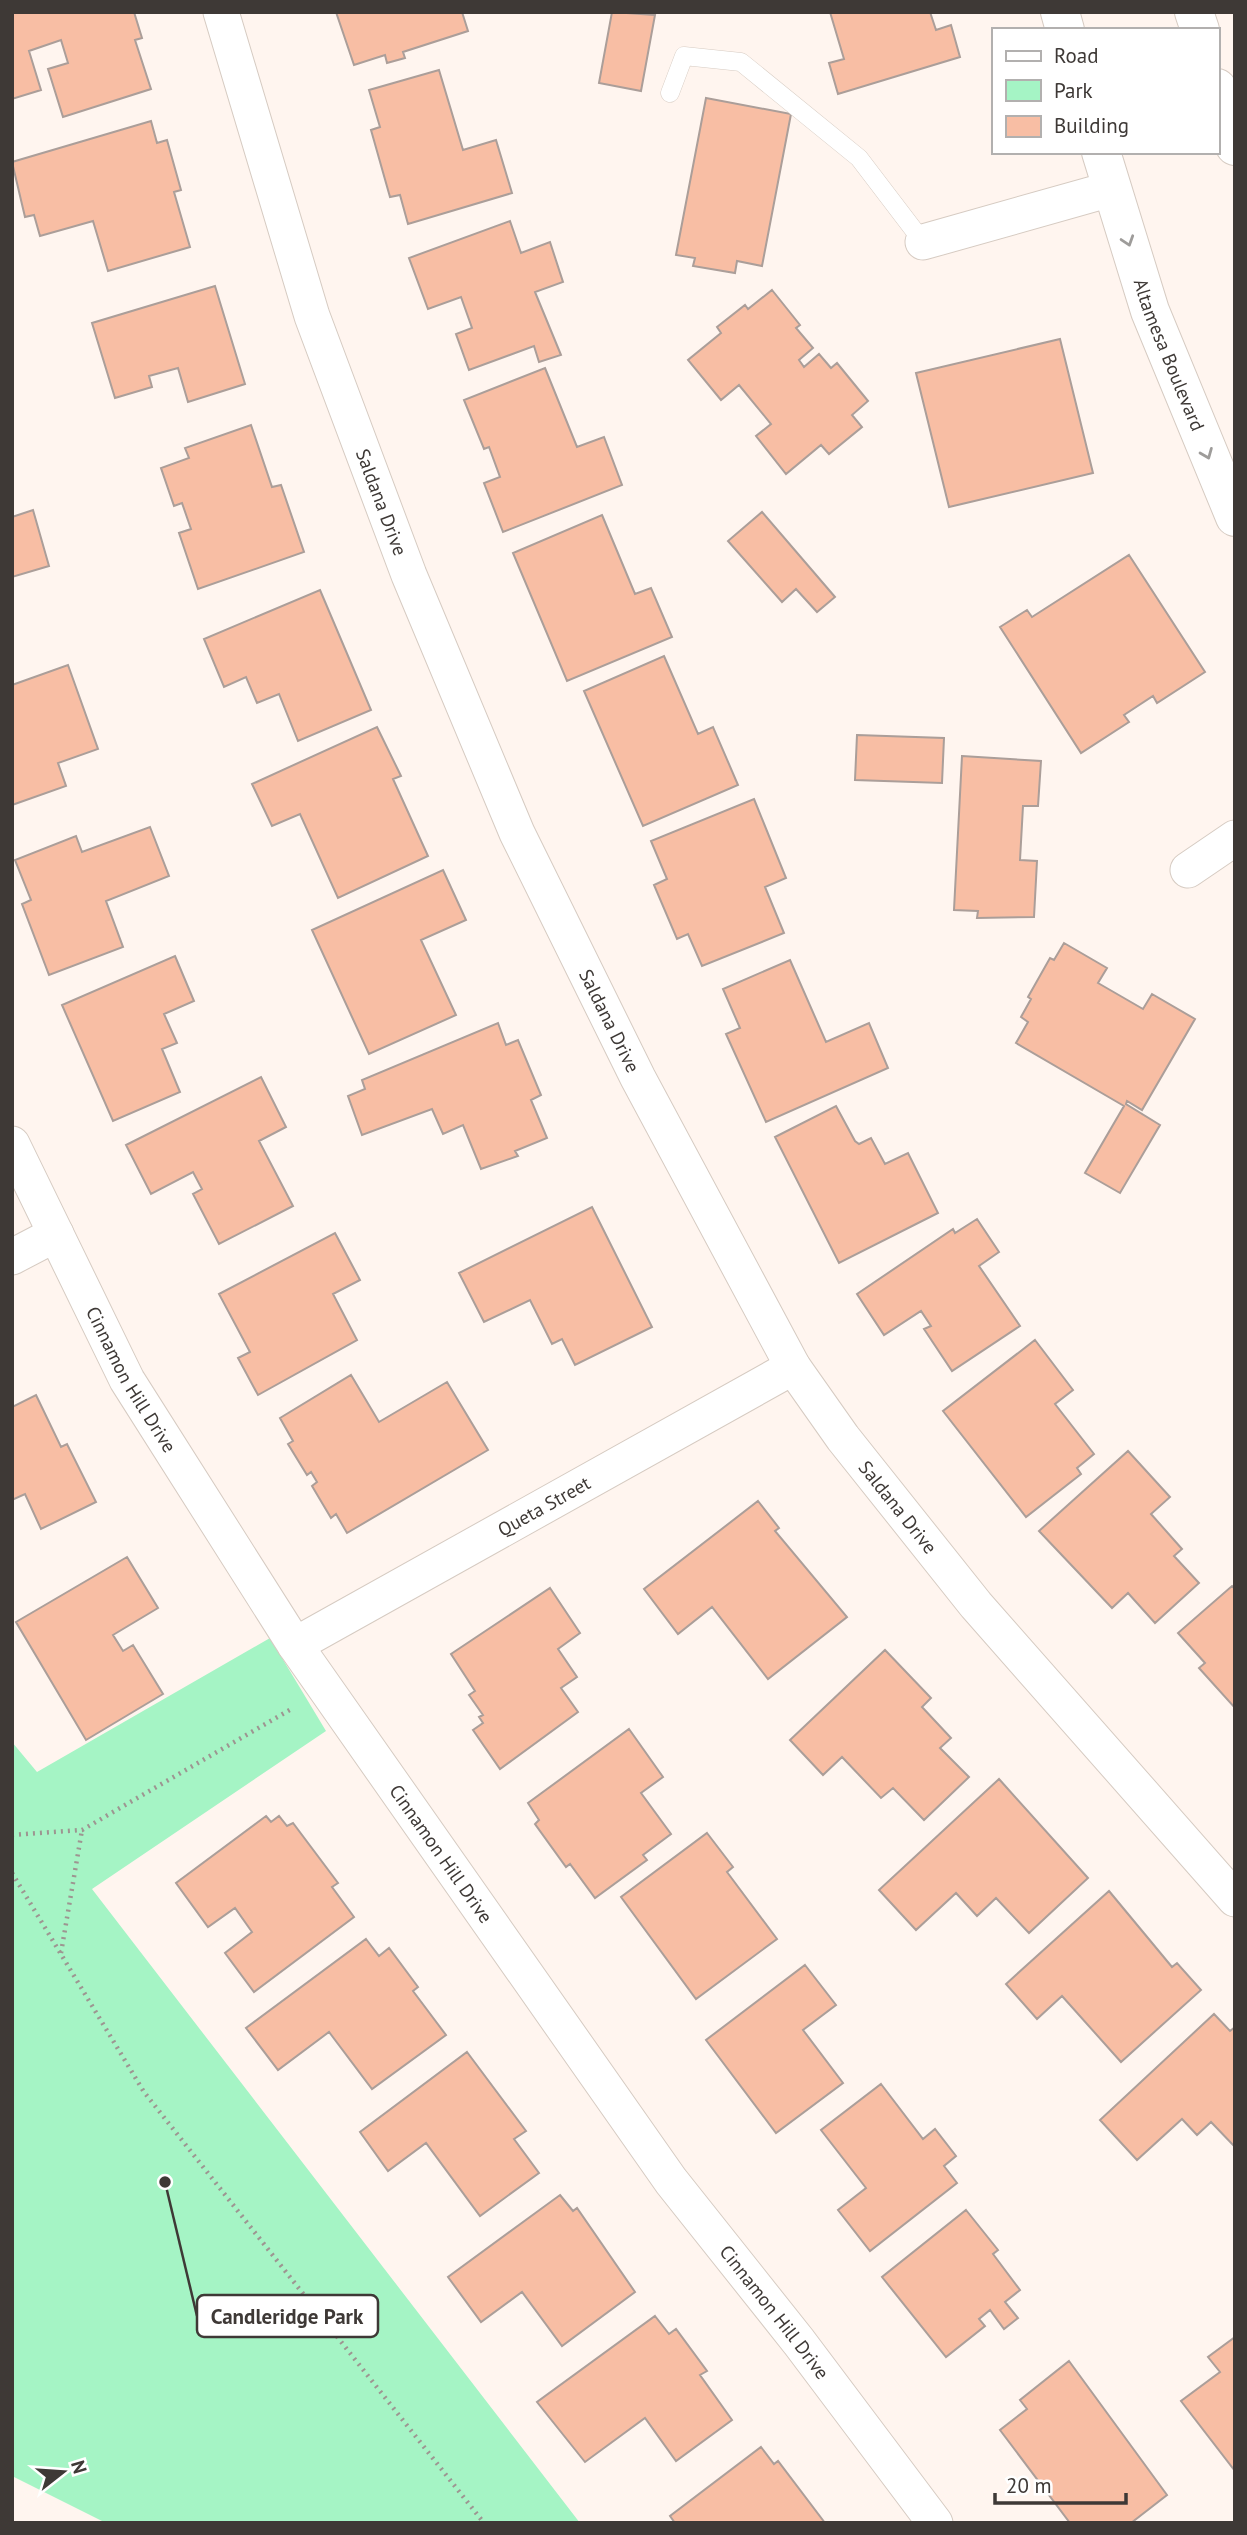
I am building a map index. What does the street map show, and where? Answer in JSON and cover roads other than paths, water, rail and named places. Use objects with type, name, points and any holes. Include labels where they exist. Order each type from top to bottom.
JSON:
[{"type":"main road","points":[[1219,94],[1235,146]]},
{"type":"main road","name":"Altamesa Boulevard","points":[[1102,154],[1150,311],[1235,517]]},
{"type":"street","name":"Saldana Drive","points":[[221,12],[312,316],[409,575],[511,820],[638,1078],[793,1367],[843,1438],[976,1605],[1235,1899]]},
{"type":"street","points":[[923,242],[1111,188]]},
{"type":"street","points":[[1188,870],[1235,838]]},
{"type":"street","name":"Cinnamon Hill Drive","points":[[12,1144],[127,1380],[295,1645],[671,2181],[799,2342],[935,2523]]},
{"type":"street","points":[[12,1258],[56,1234]]},
{"type":"street","name":"Queta Street","points":[[295,1645],[793,1367]]},
{"type":"lane","points":[[670,93],[684,56],[741,62],[859,158],[923,242]]},
{"type":"place","name":"Candleridge Park","points":[[165,2182]]}]
